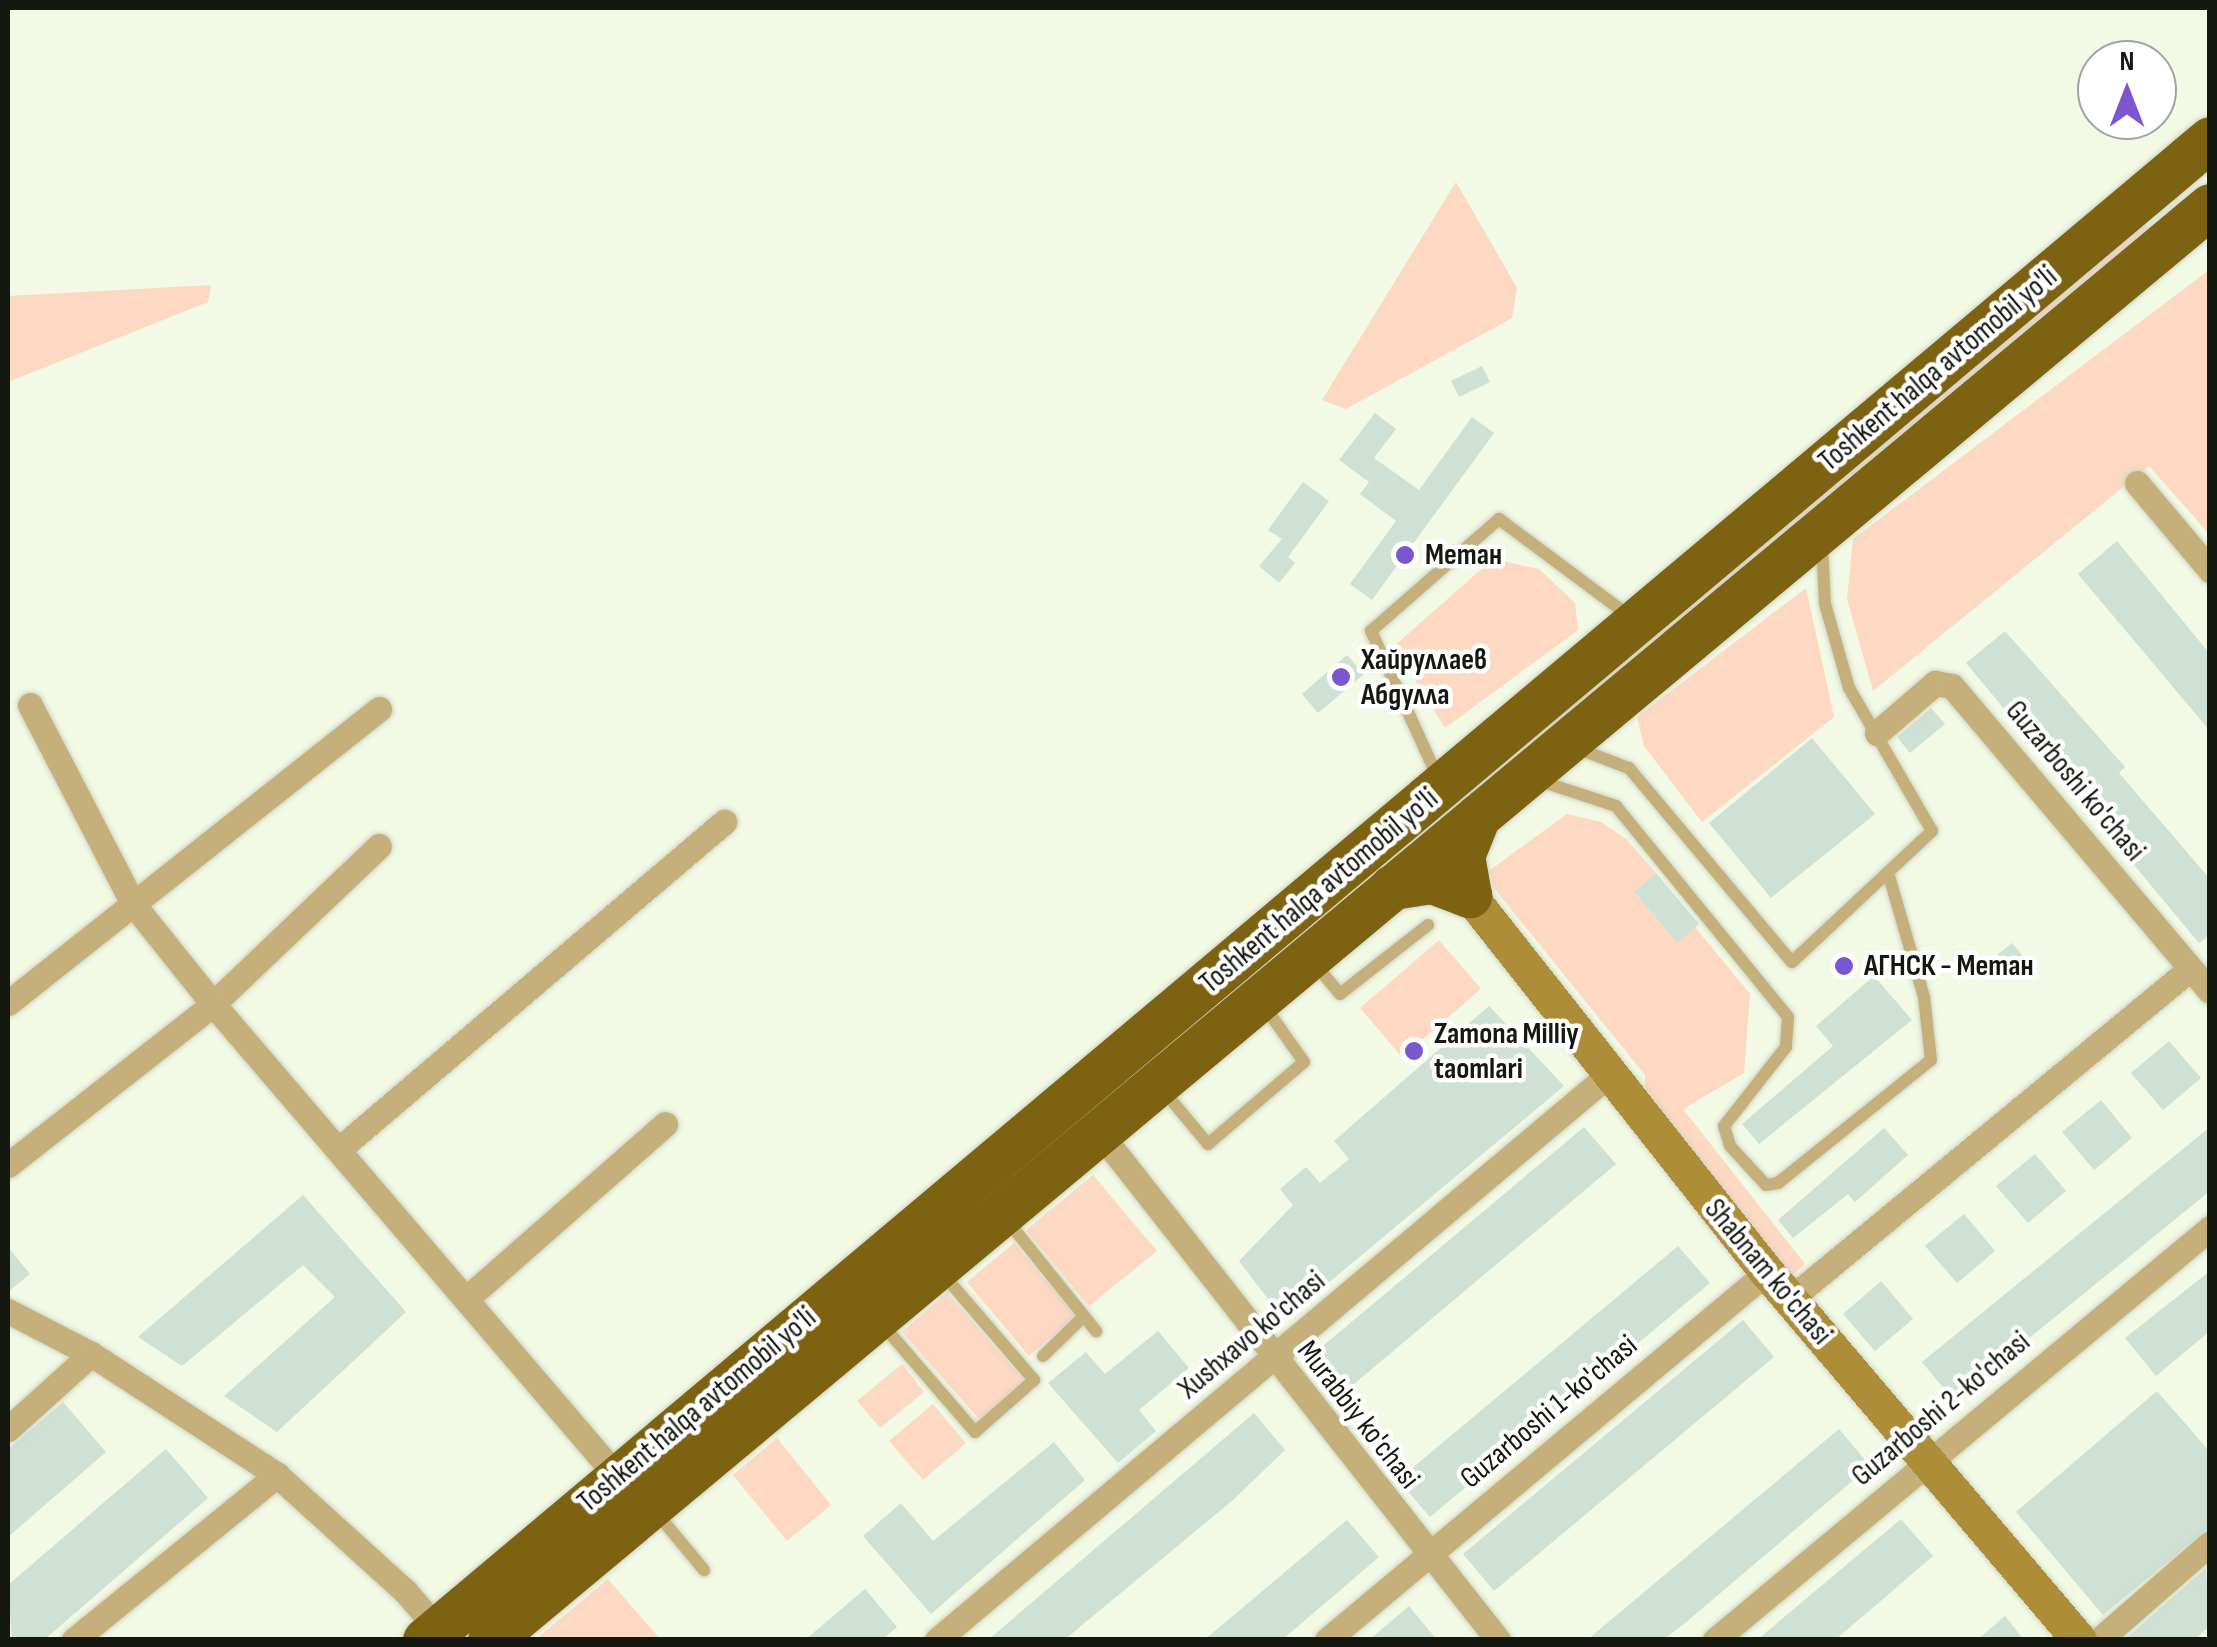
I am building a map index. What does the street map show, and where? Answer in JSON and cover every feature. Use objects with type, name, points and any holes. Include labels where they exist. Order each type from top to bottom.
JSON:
[{"type":"highway","name":"Toshkent halqa avtomobil yo'li","points":[[490,1640],[1001,1213],[1074,1134],[1443,788],[2210,139]]},
{"type":"highway","points":[[2162,179],[2202,212]]},
{"type":"highway","name":"Toshkent halqa avtomobil yo'li","points":[[437,1636],[616,1475],[1074,1134],[1157,1083],[2202,212]]},
{"type":"highway","points":[[1392,887],[1432,881],[1468,895],[1462,856],[1478,816]]},
{"type":"street","points":[[2137,482],[2210,570]]},
{"type":"street","name":"Guzarboshi ko'chasi","points":[[1877,733],[1935,683],[1952,686],[2210,991]]},
{"type":"street","points":[[30,704],[132,904],[616,1475]]},
{"type":"street","points":[[8,1003],[379,708]]},
{"type":"street","points":[[338,1150],[724,822]]},
{"type":"street","points":[[8,1165],[213,1004],[379,846]]},
{"type":"street","name":"Shabnam ko'chasi","points":[[1468,895],[1607,1076],[1779,1286],[2080,1640]]},
{"type":"street","name":"Guzarboshi 1-ko'chasi","points":[[1327,1640],[1428,1556],[2190,968]]},
{"type":"street","name":"Xushxavo ko'chasi","points":[[937,1640],[1607,1076]]},
{"type":"street","points":[[466,1299],[665,1124]]},
{"type":"street","name":"Murabbiy ko'chasi","points":[[1074,1134],[1178,1225],[1273,1360],[1498,1640]]},
{"type":"street","name":"Guzarboshi 2-ko'chasi","points":[[1715,1640],[2210,1228]]},
{"type":"street","points":[[8,1311],[92,1354],[277,1475],[437,1636]]},
{"type":"street","points":[[8,1429],[92,1354]]},
{"type":"street","points":[[74,1640],[277,1475]]},
{"type":"street","points":[[2099,1640],[2210,1543]]},
{"type":"lane","points":[[1443,788],[1370,631],[1499,519],[1594,596],[1640,622]]},
{"type":"lane","points":[[1564,743],[1628,768],[1792,962],[1932,831],[1850,688],[1825,604],[1821,530]]},
{"type":"lane","points":[[1525,776],[1616,806],[1788,1017],[1786,1047],[1724,1126],[1730,1146],[1766,1185],[1778,1183],[1931,1060],[1924,997],[1888,872]]},
{"type":"lane","points":[[1308,957],[1340,994],[1428,924]]},
{"type":"lane","points":[[1157,1083],[1208,1144],[1304,1062],[1258,998]]},
{"type":"lane","points":[[1001,1213],[1096,1331]]},
{"type":"lane","points":[[876,1317],[975,1432],[1034,1380],[937,1266]]},
{"type":"lane","points":[[1043,1356],[1084,1316]]},
{"type":"lane","points":[[650,1506],[704,1570]]},
{"type":"shaded area","points":[[1456,182],[1517,288],[1512,318],[1346,409],[1322,400]]},
{"type":"shaded area","points":[[2143,221],[2151,231],[1094,1114],[1085,1104]]},
{"type":"shaded area","points":[[2209,270],[2209,534],[2149,466],[1873,691],[1847,599],[1853,539]]},
{"type":"shaded area","points":[[211,285],[208,302],[8,382],[8,296]]},
{"type":"shaded area","points":[[1493,559],[1539,569],[1575,603],[1578,630],[1445,728],[1394,646]]},
{"type":"shaded area","points":[[1806,588],[1834,717],[1702,822],[1644,746],[1637,717]]},
{"type":"shaded area","points":[[1567,814],[1601,822],[1626,839],[1656,873],[1634,892],[1676,942],[1695,927],[1750,994],[1744,1073],[1683,1109],[1805,1264],[1792,1276],[1683,1141],[1645,1087],[1645,1075],[1493,887],[1490,870]]},
{"type":"shaded area","points":[[1439,940],[1481,989],[1402,1057],[1360,1008]]},
{"type":"shaded area","points":[[1093,1175],[1157,1251],[1089,1306],[1026,1230]]},
{"type":"shaded area","points":[[1014,1243],[1076,1316],[1029,1356],[967,1282]]},
{"type":"shaded area","points":[[947,1293],[1024,1380],[979,1419],[902,1332]]},
{"type":"shaded area","points":[[902,1364],[924,1392],[880,1428],[857,1401]]},
{"type":"shaded area","points":[[933,1404],[966,1443],[923,1480],[889,1441]]},
{"type":"shaded area","points":[[777,1438],[831,1505],[787,1541],[733,1475]]},
{"type":"shaded area","points":[[608,1579],[660,1639],[536,1639]]},
{"type":"building","points":[[1482,366],[1490,382],[1459,397],[1451,381]]},
{"type":"building","points":[[1375,413],[1396,429],[1374,458],[1419,490],[1472,417],[1494,433],[1372,600],[1350,584],[1396,521],[1360,494],[1369,482],[1339,460]]},
{"type":"building","points":[[1303,482],[1329,501],[1288,557],[1295,563],[1279,583],[1259,566],[1282,539],[1268,530]]},
{"type":"building","points":[[2117,541],[2210,654],[2210,731],[2078,574]]},
{"type":"building","points":[[2005,631],[2125,767],[2119,773],[2210,879],[2210,935],[2199,943],[1966,663]]},
{"type":"building","points":[[1347,655],[1364,674],[1318,713],[1302,694]]},
{"type":"building","points":[[1931,708],[1945,724],[1910,753],[1897,737]]},
{"type":"building","points":[[1812,738],[1875,814],[1771,898],[1709,823]]},
{"type":"building","points":[[1656,873],[1699,924],[1677,943],[1634,892]]},
{"type":"building","points":[[2012,943],[2031,966],[2016,978],[1997,955]]},
{"type":"building","points":[[1874,976],[1912,1020],[1759,1144],[1742,1124],[1833,1046],[1816,1026]]},
{"type":"building","points":[[1489,1006],[1564,1086],[1284,1320],[1239,1261],[1293,1205],[1280,1189],[1306,1167],[1320,1183],[1349,1159],[1334,1141]]},
{"type":"building","points":[[2169,1041],[2201,1078],[2163,1110],[2131,1073]]},
{"type":"building","points":[[2101,1100],[2132,1138],[2094,1170],[2062,1132]]},
{"type":"building","points":[[1584,1127],[1616,1164],[1336,1399],[1305,1361]]},
{"type":"building","points":[[2210,1127],[2210,1191],[1953,1400],[1922,1362]]},
{"type":"building","points":[[1884,1128],[1908,1155],[1855,1202],[1848,1194],[1793,1238],[1778,1220]]},
{"type":"building","points":[[2035,1154],[2066,1191],[2028,1223],[1996,1186]]},
{"type":"building","points":[[303,1195],[406,1312],[277,1432],[224,1396],[335,1297],[303,1265],[182,1366],[138,1337]]},
{"type":"building","points":[[1964,1214],[1995,1251],[1957,1283],[1925,1246]]},
{"type":"building","points":[[1678,1246],[1710,1283],[1430,1517],[1398,1480]]},
{"type":"building","points":[[8,1247],[30,1274],[8,1292]]},
{"type":"building","points":[[2210,1271],[2210,1331],[2156,1376],[2125,1338]]},
{"type":"building","points":[[1881,1281],[1913,1319],[1875,1351],[1843,1314]]},
{"type":"building","points":[[1743,1320],[1774,1357],[1494,1591],[1463,1554]]},
{"type":"building","points":[[1158,1331],[1189,1368],[1139,1410],[1156,1431],[1118,1463],[1048,1383],[1086,1352],[1105,1374]]},
{"type":"building","points":[[2157,1391],[2210,1452],[2210,1527],[2103,1615],[2016,1512]]},
{"type":"building","points":[[63,1402],[106,1452],[8,1537],[8,1449]]},
{"type":"building","points":[[1254,1413],[1285,1450],[1233,1500],[1064,1640],[988,1640]]},
{"type":"building","points":[[1839,1429],[1870,1466],[1685,1623],[1663,1640],[1587,1640]]},
{"type":"building","points":[[1054,1442],[1085,1480],[931,1614],[863,1536],[901,1503],[933,1541]]},
{"type":"building","points":[[166,1449],[208,1498],[44,1640],[12,1640],[8,1585]]},
{"type":"building","points":[[1901,1519],[1933,1556],[1835,1640],[1757,1640]]},
{"type":"building","points":[[1347,1520],[1379,1557],[1282,1640],[1204,1640]]},
{"type":"building","points":[[2206,1568],[2210,1626],[2194,1640],[2124,1640]]},
{"type":"building","points":[[865,1589],[897,1627],[882,1640],[805,1640]]},
{"type":"building","points":[[1409,1606],[1437,1640],[1369,1640]]},
{"type":"building","points":[[2005,1616],[2024,1640],[1977,1640]]},
{"type":"place","name":"Метан","points":[[1405,555]]},
{"type":"place","name":"Хайруллаев Абдулла","points":[[1341,677]]},
{"type":"place","name":"АГНСК - Метан","points":[[1844,966]]},
{"type":"place","name":"Zamona Milliy taomlari","points":[[1414,1051]]}]
